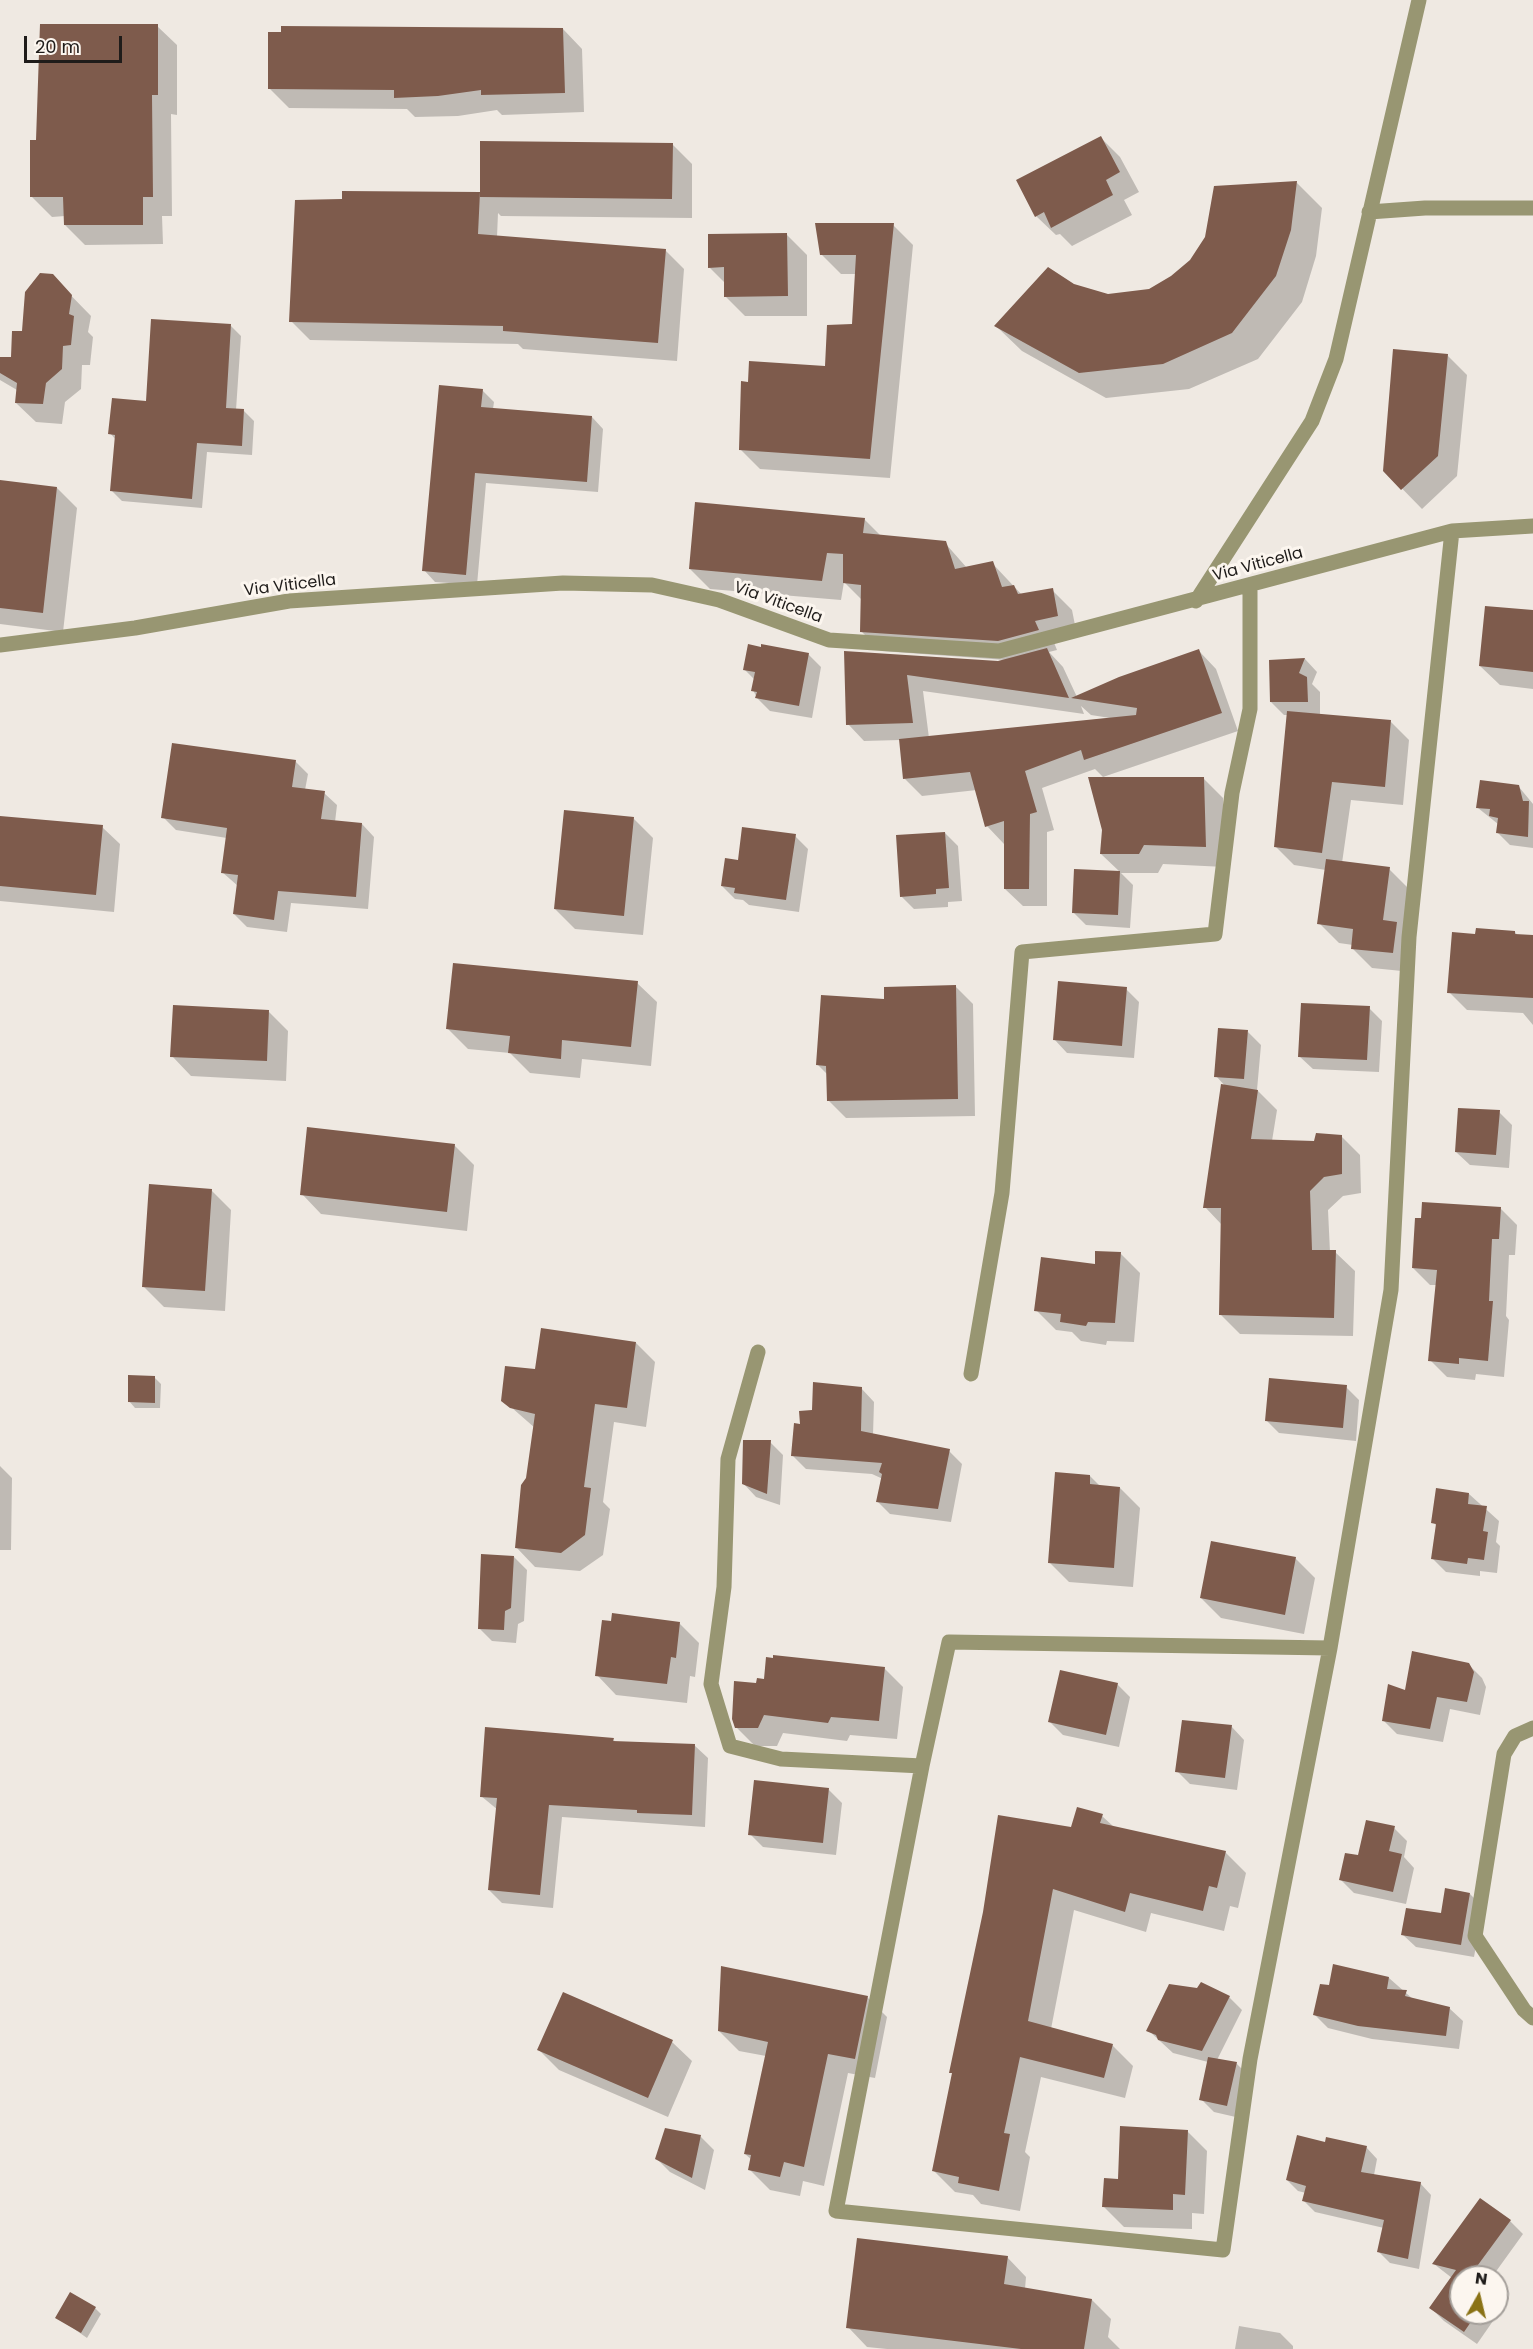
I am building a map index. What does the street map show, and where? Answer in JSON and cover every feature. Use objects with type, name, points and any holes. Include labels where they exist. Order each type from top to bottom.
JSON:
[{"type":"street","points":[[1196,601],[1312,421],[1336,359],[1419,0]]},
{"type":"street","points":[[1369,212],[1425,208],[1533,208]]},
{"type":"street","name":"Via Viticella","points":[[0,645],[135,628],[289,601],[563,583],[652,585],[719,600],[829,640],[999,651],[1196,601],[1452,531],[1533,526]]},
{"type":"street","points":[[1330,1648],[949,1642],[922,1766],[836,2211],[1223,2250],[1250,2059],[1330,1648],[1391,1290],[1409,937],[1452,531]]},
{"type":"street","points":[[971,1374],[1002,1192],[1022,952],[1215,934],[1232,793],[1250,709],[1250,585]]},
{"type":"street","points":[[759,1352],[728,1459],[724,1587],[711,1684],[730,1746],[781,1759],[922,1766]]},
{"type":"street","points":[[1533,1728],[1515,1737],[1504,1754],[1475,1936],[1533,2019]]},
{"type":"building","points":[[40,24],[158,24],[158,95],[152,95],[153,197],[143,197],[143,225],[64,225],[63,197],[30,197],[30,140],[36,140]]},
{"type":"building","points":[[281,26],[563,28],[565,93],[481,95],[481,90],[438,96],[394,98],[394,90],[268,89],[268,32],[281,32]]},
{"type":"building","points":[[1101,136],[1120,172],[1106,180],[1113,195],[1051,228],[1044,212],[1035,217],[1016,180]]},
{"type":"building","points":[[480,141],[673,143],[672,199],[480,197]]},
{"type":"building","points":[[1297,181],[1291,230],[1276,276],[1232,333],[1163,364],[1079,373],[994,326],[1048,267],[1074,284],[1108,294],[1149,289],[1171,276],[1190,260],[1205,237],[1214,186]]},
{"type":"building","points":[[342,191],[480,192],[478,234],[666,249],[658,343],[503,331],[503,326],[289,322],[295,200],[342,199]]},
{"type":"building","points":[[815,223],[894,223],[870,459],[739,450],[741,381],[748,382],[749,361],[825,366],[827,325],[852,324],[856,255],[820,255]]},
{"type":"building","points":[[787,233],[788,296],[724,297],[724,267],[708,268],[708,234]]},
{"type":"building","points":[[40,273],[53,274],[72,295],[69,314],[74,316],[71,345],[63,346],[62,369],[46,383],[43,404],[15,403],[17,383],[0,373],[0,357],[11,357],[12,331],[22,331],[25,292]]},
{"type":"building","points":[[151,319],[231,324],[226,408],[244,409],[242,446],[197,443],[192,499],[110,491],[115,435],[108,434],[112,398],[146,401]]},
{"type":"building","points":[[1393,349],[1448,354],[1438,456],[1401,490],[1383,471]]},
{"type":"building","points":[[439,385],[483,389],[481,407],[592,416],[587,482],[475,473],[466,575],[422,571]]},
{"type":"building","points":[[0,480],[57,487],[43,613],[0,608]]},
{"type":"building","points":[[695,502],[865,518],[863,533],[946,541],[955,569],[993,561],[1002,587],[1014,585],[1018,594],[1053,588],[1058,616],[1035,621],[1039,630],[998,641],[860,632],[861,585],[843,583],[843,554],[827,553],[822,581],[689,569]]},
{"type":"building","points":[[1485,606],[1533,610],[1533,672],[1479,666]]},
{"type":"building","points":[[748,644],[761,647],[761,644],[809,653],[799,706],[755,698],[757,692],[751,691],[755,672],[743,670]]},
{"type":"building","points":[[1047,648],[1069,698],[907,675],[913,723],[846,725],[844,651],[998,661]]},
{"type":"building","points":[[1199,649],[1222,713],[1084,760],[1081,750],[1025,771],[1037,812],[1030,814],[1029,889],[1004,889],[1004,821],[985,827],[970,772],[903,779],[899,739],[1136,715],[1137,708],[1071,698],[1119,677]]},
{"type":"building","points":[[1305,658],[1299,673],[1307,677],[1308,702],[1270,702],[1269,660]]},
{"type":"building","points":[[1287,711],[1391,720],[1385,787],[1332,782],[1322,853],[1274,847]]},
{"type":"building","points":[[172,743],[296,760],[292,787],[325,791],[321,819],[362,823],[356,897],[278,891],[274,920],[233,914],[238,875],[221,873],[227,828],[161,818]]},
{"type":"building","points":[[1088,777],[1204,777],[1206,847],[1144,845],[1139,854],[1100,854],[1102,830]]},
{"type":"building","points":[[1480,780],[1519,785],[1523,801],[1529,801],[1528,837],[1496,833],[1498,818],[1489,816],[1490,809],[1476,808]]},
{"type":"building","points":[[564,810],[634,817],[624,916],[554,909]]},
{"type":"building","points":[[0,816],[103,825],[96,895],[0,886]]},
{"type":"building","points":[[742,827],[796,834],[786,900],[734,893],[735,888],[721,886],[725,858],[738,860]]},
{"type":"building","points":[[945,832],[949,888],[936,889],[936,894],[900,897],[896,835]]},
{"type":"building","points":[[1326,859],[1390,867],[1383,920],[1397,922],[1393,953],[1351,949],[1353,929],[1317,924]]},
{"type":"building","points":[[1074,869],[1120,871],[1118,915],[1072,913]]},
{"type":"building","points":[[1476,928],[1533,935],[1533,998],[1447,993],[1452,932],[1475,934]]},
{"type":"building","points":[[453,963],[638,981],[631,1047],[562,1040],[561,1059],[508,1053],[510,1036],[446,1029]]},
{"type":"building","points":[[1058,981],[1127,987],[1122,1046],[1053,1040]]},
{"type":"building","points":[[956,985],[958,1099],[827,1101],[826,1066],[816,1065],[821,995],[884,999],[884,987]]},
{"type":"building","points":[[1301,1003],[1370,1006],[1367,1060],[1298,1057]]},
{"type":"building","points":[[173,1005],[269,1010],[267,1061],[170,1057]]},
{"type":"building","points":[[1218,1028],[1248,1030],[1244,1079],[1214,1077]]},
{"type":"building","points":[[1221,1084],[1258,1090],[1251,1139],[1314,1141],[1316,1133],[1342,1135],[1342,1174],[1324,1177],[1310,1191],[1312,1250],[1336,1250],[1334,1318],[1219,1315],[1221,1208],[1203,1208]]},
{"type":"building","points":[[1458,1108],[1500,1110],[1496,1155],[1455,1152]]},
{"type":"building","points":[[307,1127],[455,1144],[447,1212],[300,1195]]},
{"type":"building","points":[[149,1184],[212,1189],[205,1291],[142,1287]]},
{"type":"building","points":[[1422,1202],[1501,1207],[1499,1239],[1492,1239],[1489,1301],[1493,1301],[1488,1361],[1459,1358],[1459,1364],[1428,1361],[1437,1270],[1412,1268],[1415,1218],[1421,1218]]},
{"type":"building","points":[[1095,1251],[1121,1252],[1115,1323],[1088,1322],[1086,1326],[1060,1322],[1061,1314],[1034,1311],[1041,1257],[1095,1264]]},
{"type":"building","points":[[541,1328],[636,1342],[627,1408],[595,1404],[584,1487],[591,1488],[585,1535],[561,1553],[515,1548],[521,1485],[526,1478],[535,1414],[510,1408],[501,1401],[505,1366],[535,1369]]},
{"type":"building","points":[[128,1375],[155,1376],[155,1403],[128,1402]]},
{"type":"building","points":[[1269,1378],[1347,1385],[1343,1428],[1265,1421]]},
{"type":"building","points":[[813,1382],[862,1387],[861,1431],[950,1449],[938,1509],[876,1502],[882,1463],[791,1456],[794,1423],[800,1424],[799,1411],[812,1410]]},
{"type":"building","points":[[743,1440],[771,1440],[767,1494],[742,1484]]},
{"type":"building","points":[[1055,1472],[1090,1475],[1090,1484],[1120,1487],[1114,1568],[1048,1563]]},
{"type":"building","points":[[1436,1488],[1469,1493],[1468,1504],[1487,1506],[1483,1531],[1488,1532],[1484,1560],[1468,1558],[1467,1564],[1431,1559],[1436,1524],[1431,1523]]},
{"type":"building","points":[[1211,1541],[1296,1557],[1285,1615],[1200,1598]]},
{"type":"building","points":[[481,1554],[514,1556],[511,1608],[505,1611],[504,1630],[478,1629]]},
{"type":"building","points":[[612,1613],[680,1622],[676,1658],[671,1657],[667,1684],[595,1676],[602,1620],[611,1621]]},
{"type":"building","points":[[1412,1651],[1469,1663],[1474,1672],[1467,1702],[1437,1697],[1430,1729],[1382,1721],[1388,1684],[1405,1690]]},
{"type":"building","points":[[773,1655],[885,1667],[879,1721],[831,1717],[828,1723],[764,1715],[758,1728],[735,1728],[732,1719],[734,1681],[756,1683],[757,1678],[764,1679],[766,1657],[773,1658]]},
{"type":"building","points":[[1060,1670],[1118,1683],[1106,1735],[1048,1722]]},
{"type":"building","points":[[1182,1720],[1232,1725],[1225,1778],[1175,1772]]},
{"type":"building","points":[[485,1727],[614,1738],[613,1741],[695,1744],[692,1815],[637,1813],[637,1810],[549,1805],[540,1895],[488,1890],[497,1798],[480,1797]]},
{"type":"building","points":[[754,1780],[829,1788],[823,1843],[748,1835]]},
{"type":"building","points":[[1077,1807],[1103,1814],[1100,1823],[1226,1851],[1217,1888],[1209,1886],[1203,1911],[1130,1893],[1125,1912],[1053,1889],[1028,2021],[1113,2044],[1104,2078],[1020,2057],[1004,2133],[1010,2134],[999,2191],[958,2183],[959,2177],[932,2171],[952,2073],[949,2073],[983,1912],[998,1815],[1071,1827]]},
{"type":"building","points":[[1366,1820],[1395,1826],[1389,1851],[1402,1854],[1393,1892],[1339,1880],[1345,1853],[1358,1855]]},
{"type":"building","points":[[1445,1888],[1470,1893],[1461,1945],[1401,1935],[1406,1908],[1441,1913]]},
{"type":"building","points":[[1333,1964],[1389,1977],[1387,1989],[1407,1990],[1405,1996],[1450,2007],[1446,2036],[1358,2026],[1313,2015],[1320,1984],[1329,1985]]},
{"type":"building","points":[[721,1966],[868,1996],[855,2059],[828,2054],[804,2167],[784,2162],[780,2177],[748,2170],[751,2155],[744,2154],[768,2042],[718,2031]]},
{"type":"building","points":[[1201,1982],[1230,1996],[1202,2051],[1158,2040],[1156,2035],[1146,2031],[1169,1984],[1197,1988]]},
{"type":"building","points":[[563,1992],[673,2040],[648,2098],[537,2050]]},
{"type":"building","points":[[1208,2057],[1237,2062],[1227,2106],[1199,2100]]},
{"type":"building","points":[[1120,2126],[1188,2130],[1185,2195],[1173,2194],[1173,2210],[1102,2207],[1104,2178],[1118,2179]]},
{"type":"building","points":[[665,2128],[701,2135],[692,2178],[655,2159]]},
{"type":"building","points":[[1297,2135],[1325,2142],[1326,2137],[1367,2146],[1361,2172],[1421,2182],[1408,2259],[1377,2252],[1384,2220],[1302,2201],[1306,2186],[1286,2180]]},
{"type":"building","points":[[1480,2198],[1511,2220],[1478,2265],[1449,2265],[1449,2268],[1432,2264]]},
{"type":"building","points":[[857,2238],[1008,2256],[1004,2284],[1092,2299],[1084,2349],[1021,2349],[846,2328]]},
{"type":"building","points":[[1449,2280],[1449,2322],[1429,2308]]},
{"type":"building","points":[[70,2292],[96,2307],[81,2333],[55,2318]]},
{"type":"building","points":[[1454,2325],[1469,2325],[1464,2332]]}]
